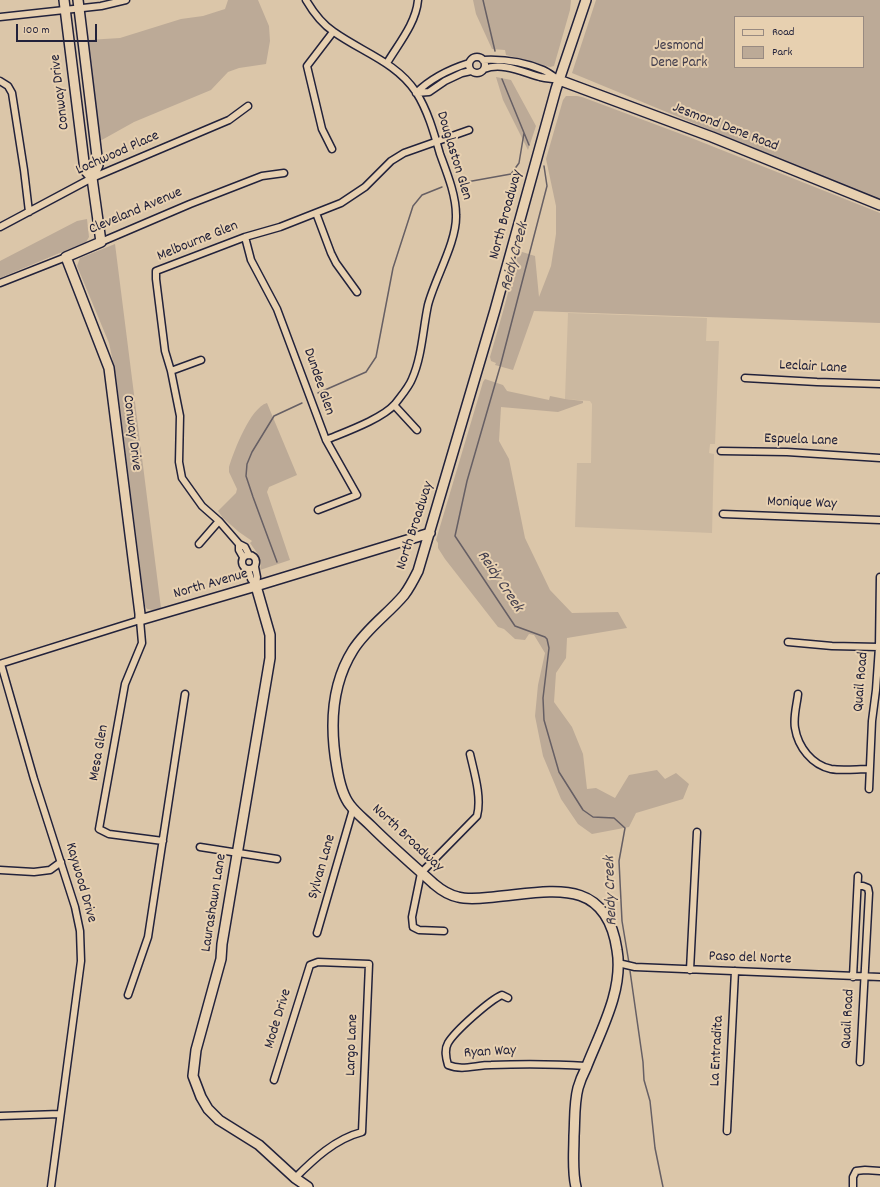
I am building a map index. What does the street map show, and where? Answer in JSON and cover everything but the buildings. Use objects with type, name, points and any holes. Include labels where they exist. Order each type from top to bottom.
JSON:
[{"type":"street","name":"Conway Drive","points":[[64,0],[85,170],[92,178]]},
{"type":"street","points":[[0,17],[66,11],[78,5],[101,6],[126,0]]},
{"type":"street","name":"Douglaston Glen","points":[[306,0],[322,21],[333,32],[387,63],[400,73],[416,93],[426,110],[456,207],[456,218],[450,247],[428,304],[417,364],[412,379],[394,405],[381,415],[326,440]]},
{"type":"street","points":[[387,63],[412,22],[418,7],[418,0]]},
{"type":"street","name":"North Broadway","points":[[576,1187],[574,1172],[575,1108],[578,1088],[611,1005],[618,963],[615,935],[606,914],[598,905],[584,896],[561,891],[464,898],[457,897],[441,890],[421,873],[349,804],[342,789],[334,751],[332,723],[339,682],[346,664],[360,641],[382,616],[404,595],[412,584],[418,571],[495,310],[559,80],[586,0]]},
{"type":"street","name":"Conway Drive","points":[[78,5],[98,165],[92,178],[101,242]]},
{"type":"street","points":[[332,149],[322,129],[307,66],[333,32]]},
{"type":"street","points":[[416,93],[433,79],[469,63],[477,57],[483,60],[506,60],[520,63],[544,70],[559,80]]},
{"type":"street","points":[[483,60],[484,69]]},
{"type":"street","points":[[469,63],[469,68],[471,71]]},
{"type":"street","points":[[416,93],[429,92],[445,80],[462,73],[471,71],[473,73],[478,73],[490,67],[512,69],[541,78],[559,80]]},
{"type":"street","name":"Jesmond Dene Road","points":[[559,80],[712,137],[880,205]]},
{"type":"street","points":[[0,81],[8,86],[12,92],[29,212]]},
{"type":"street","name":"Lochwood Place","points":[[0,227],[92,178],[229,120],[248,106]]},
{"type":"street","name":"Melbourne Glen","points":[[256,586],[257,577],[255,558],[246,556],[239,550],[239,544],[219,521],[202,506],[182,478],[179,462],[180,416],[165,350],[156,271],[245,236],[280,227],[341,203],[365,187],[391,161],[404,153],[469,130]]},
{"type":"street","name":"Cleveland Avenue","points":[[0,283],[66,257],[222,191],[262,176],[284,173]]},
{"type":"street","points":[[316,213],[336,263],[357,292]]},
{"type":"street","name":"Dundee Glen","points":[[245,236],[251,260],[277,309],[326,440],[357,495],[318,510]]},
{"type":"street","name":"Conway Drive","points":[[66,257],[109,368],[140,607],[140,620]]},
{"type":"street","points":[[171,371],[201,360]]},
{"type":"street","name":"Leclair Lane","points":[[746,378],[880,384]]},
{"type":"street","points":[[394,405],[417,430]]},
{"type":"street","name":"Espuela Lane","points":[[721,451],[787,452],[880,458]]},
{"type":"street","name":"Monique Way","points":[[723,514],[880,520]]},
{"type":"street","points":[[199,544],[219,521]]},
{"type":"street","name":"North Avenue","points":[[0,664],[140,620],[430,533]]},
{"type":"street","name":"Melbourne Glen","points":[[246,556],[242,563],[244,567],[248,569],[251,579],[256,586]]},
{"type":"street","points":[[248,569],[255,566]]},
{"type":"street","name":"Quail Road","points":[[869,789],[872,721],[878,691],[880,577]]},
{"type":"street","name":"Laurashawn Lane","points":[[256,586],[270,635],[270,658],[222,944],[221,959],[196,1050],[193,1076],[201,1097],[208,1109],[218,1120],[259,1145],[296,1183],[308,1187]]},
{"type":"street","name":"Mesa Glen","points":[[140,620],[142,643],[125,684],[99,829],[109,834],[163,841]]},
{"type":"street","points":[[788,642],[832,646],[878,647]]},
{"type":"street","name":"Kaywood Drive","points":[[0,664],[34,779],[75,907],[82,945],[51,1187]]},
{"type":"street","points":[[128,995],[148,937],[185,694]]},
{"type":"street","points":[[798,694],[795,728],[810,759],[819,765],[832,769],[869,770]]},
{"type":"street","points":[[444,930],[419,930],[413,927],[412,917],[421,873],[477,816],[478,804],[476,778],[470,754]]},
{"type":"street","name":"Sylvan Lane","points":[[317,933],[353,809]]},
{"type":"street","points":[[690,970],[697,832]]},
{"type":"street","points":[[200,847],[278,859]]},
{"type":"street","points":[[0,870],[34,872],[50,870],[61,862]]},
{"type":"street","name":"Quail Road","points":[[852,976],[858,876]]},
{"type":"street","name":"Quail Road","points":[[858,886],[868,888],[869,893],[860,1062]]},
{"type":"street","name":"Largo Lane","points":[[296,1183],[312,1162],[342,1139],[362,1132],[369,964],[318,962],[310,965]]},
{"type":"street","name":"Paso del Norte","points":[[618,963],[635,967],[690,970],[880,977]]},
{"type":"street","name":"Mode Drive","points":[[274,1080],[310,965]]},
{"type":"street","name":"La Entradita","points":[[727,1131],[734,971]]},
{"type":"street","name":"Ryan Way","points":[[508,998],[502,995],[498,997],[480,1010],[452,1038],[447,1044],[446,1053],[448,1065],[459,1068],[508,1064],[586,1066]]},
{"type":"street","points":[[0,1116],[60,1114]]},
{"type":"street","points":[[853,1187],[853,1177],[856,1171],[880,1171]]},
{"type":"shaded area","points":[[568,313],[707,318],[706,341],[719,341],[715,444],[710,444],[709,453],[714,454],[712,533],[575,527],[577,463],[591,463],[592,404],[590,401],[565,399]]},
{"type":"green space","points":[[228,0],[258,0],[269,26],[270,41],[266,64],[239,68],[228,72],[211,90],[134,122],[100,141],[88,40],[120,38],[181,19],[203,16],[225,9]]},
{"type":"green space","points":[[473,0],[571,0],[570,10],[554,66],[550,67],[506,55],[505,50],[492,49],[476,14]]},
{"type":"green space","name":"Jesmond Dene Park","points":[[596,0],[880,0],[880,200],[572,73]]},
{"type":"green space","points":[[496,77],[511,80],[536,126],[528,150],[503,100]]},
{"type":"green space","points":[[566,96],[582,97],[689,137],[880,213],[880,323],[534,311],[513,370],[495,365],[496,363],[491,361],[490,357],[519,251],[535,256],[539,297],[551,266],[556,234],[556,206],[546,159],[563,100]]},
{"type":"green space","points":[[87,219],[89,237],[86,242],[0,278],[0,261],[77,221]]},
{"type":"green space","points":[[115,244],[161,608],[153,610],[147,609],[145,606],[116,376],[109,343],[77,266],[80,258]]},
{"type":"green space","points":[[485,379],[503,385],[507,391],[549,400],[550,396],[583,401],[583,403],[558,412],[501,407],[499,441],[509,459],[525,538],[550,590],[572,613],[618,612],[627,628],[567,638],[566,658],[556,673],[554,702],[572,727],[583,754],[587,789],[596,788],[615,798],[629,775],[657,770],[665,779],[676,773],[689,784],[683,799],[636,813],[629,827],[592,834],[578,824],[561,799],[543,756],[535,716],[538,685],[545,653],[534,635],[529,634],[525,640],[515,639],[504,629],[498,627],[438,548],[438,543],[436,540]]},
{"type":"green space","points":[[267,403],[297,475],[269,487],[267,492],[290,560],[260,570],[261,562],[257,552],[250,543],[252,541],[223,518],[218,511],[236,493],[237,489],[229,472],[229,467],[239,441],[249,421],[261,407]]},
{"type":"waterway","name":"Reidy Creek","points":[[483,0],[495,51]]},
{"type":"waterway","name":"Reidy Creek","points":[[502,79],[529,145]]},
{"type":"waterway","points":[[461,183],[511,174],[519,163],[524,133]]},
{"type":"waterway","name":"Reidy Creek","points":[[544,166],[547,186],[500,367],[467,481],[455,536],[515,626],[547,639],[549,648],[543,698],[544,720],[559,772],[583,810],[593,817],[614,818],[625,828],[619,861],[622,921],[629,963]]},
{"type":"waterway","points":[[318,393],[366,372],[376,357],[393,268],[413,206],[422,195],[442,187]]},
{"type":"waterway","points":[[277,562],[246,476],[247,464],[252,452],[274,416],[302,403]]},
{"type":"waterway","name":"Reidy Creek","points":[[630,971],[643,1062],[644,1080],[650,1101],[655,1148],[663,1187]]}]
